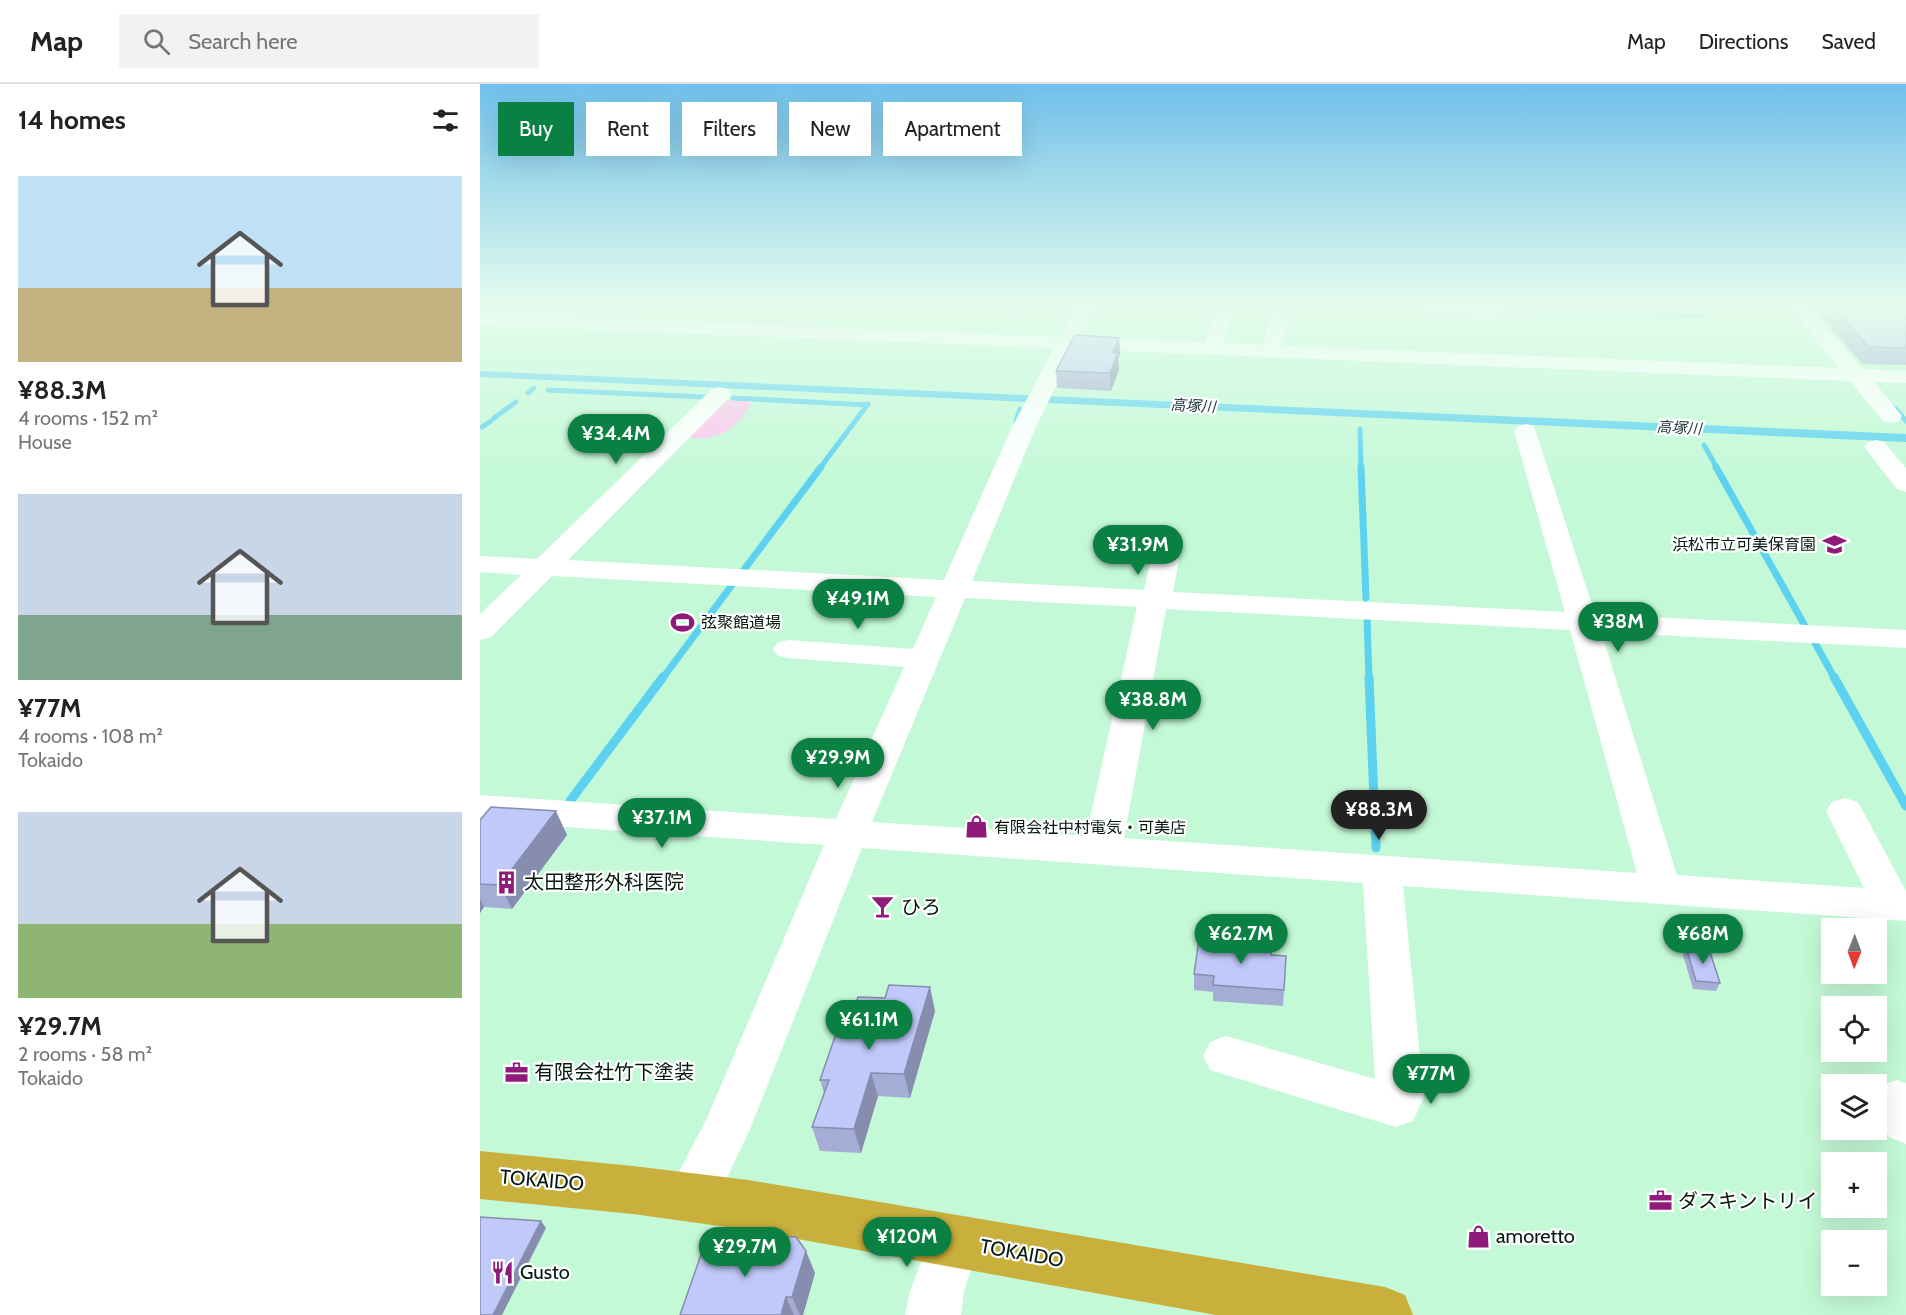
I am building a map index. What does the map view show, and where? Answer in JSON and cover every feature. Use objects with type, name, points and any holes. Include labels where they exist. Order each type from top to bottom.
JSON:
[{"type":"highway","name":"TOKAIDO","points":[[480,1175],[692,1197],[785,1210],[1242,1293],[1385,1315]]},
{"type":"street","points":[[692,1197],[726,1129],[954,589],[1038,399],[1057,364]]},
{"type":"street","points":[[1763,364],[1856,375],[1906,377]]},
{"type":"street","points":[[1847,364],[1891,416]]},
{"type":"street","points":[[480,631],[720,394]]},
{"type":"street","points":[[1526,431],[1662,890]]},
{"type":"street","points":[[1876,447],[1906,484]]},
{"type":"street","points":[[1102,851],[1165,560]]},
{"type":"street","points":[[480,564],[1906,639]]},
{"type":"street","points":[[789,650],[924,659]]},
{"type":"street","points":[[480,808],[1899,906]]},
{"type":"street","points":[[1845,811],[1899,906]]},
{"type":"street","points":[[1226,1056],[1396,1106],[1400,1097],[1382,870]]},
{"type":"street","points":[[933,1315],[937,1291],[955,1241]]},
{"type":"shaded area","points":[[726,400],[744,400],[752,403],[740,420],[726,431],[709,437],[689,437]]},
{"type":"water","name":"高塚川","points":[[480,371],[1906,434],[1906,442],[480,377]]},
{"type":"building","points":[[1059,364],[1113,364],[1110,373],[1056,371]]},
{"type":"building","points":[[491,807],[556,811],[500,885],[480,884],[480,820]]},
{"type":"building","points":[[1199,940],[1271,945],[1271,955],[1286,956],[1284,990],[1213,985],[1214,976],[1194,974]]},
{"type":"building","points":[[1686,947],[1709,949],[1720,983],[1696,981]]},
{"type":"building","points":[[889,985],[930,987],[904,1074],[871,1073],[854,1129],[812,1127],[829,1080],[820,1080],[840,1022],[849,1023],[858,997],[885,998]]},
{"type":"building","name":"Gusto","points":[[480,1217],[541,1221],[493,1315],[480,1315]]},
{"type":"building","points":[[753,1236],[796,1237],[806,1251],[792,1297],[786,1297],[781,1315],[680,1315],[705,1243],[750,1244]]},
{"type":"waterway","points":[[528,393],[534,388]]},
{"type":"waterway","points":[[548,390],[705,397]]},
{"type":"waterway","points":[[733,398],[867,405]]},
{"type":"waterway","points":[[494,418],[516,402]]},
{"type":"waterway","points":[[820,468],[867,405]]},
{"type":"waterway","points":[[1016,421],[1020,409]]},
{"type":"waterway","points":[[1896,409],[1906,421]]},
{"type":"waterway","points":[[482,427],[491,421]]},
{"type":"waterway","points":[[1360,429],[1361,468]]},
{"type":"waterway","points":[[1704,445],[1717,468]]},
{"type":"waterway","points":[[743,571],[821,467]]},
{"type":"waterway","points":[[1361,467],[1366,598]]},
{"type":"waterway","points":[[1716,467],[1805,626]]},
{"type":"waterway","points":[[662,679],[732,585]]},
{"type":"waterway","points":[[1367,618],[1369,679]]},
{"type":"waterway","points":[[1815,643],[1835,679]]},
{"type":"waterway","points":[[570,801],[663,677]]},
{"type":"waterway","points":[[1369,677],[1376,848]]},
{"type":"waterway","points":[[1834,677],[1906,806]]},
{"type":"place","name":"浜松市立可美保育園","points":[[1834,544]]},
{"type":"place","name":"弦聚館道場","points":[[683,622]]},
{"type":"place","name":"有限会社中村電気・可美店","points":[[976,827]]},
{"type":"place","name":"太田整形外科医院","points":[[506,882]]},
{"type":"place","name":"ひろ","points":[[883,907]]},
{"type":"place","name":"有限会社竹下塗装","points":[[516,1072]]},
{"type":"place","name":"ダスキントリイ","points":[[1660,1201]]},
{"type":"place","name":"amoretto","points":[[1478,1236]]},
{"type":"place","name":"Gusto","points":[[502,1272]]}]
